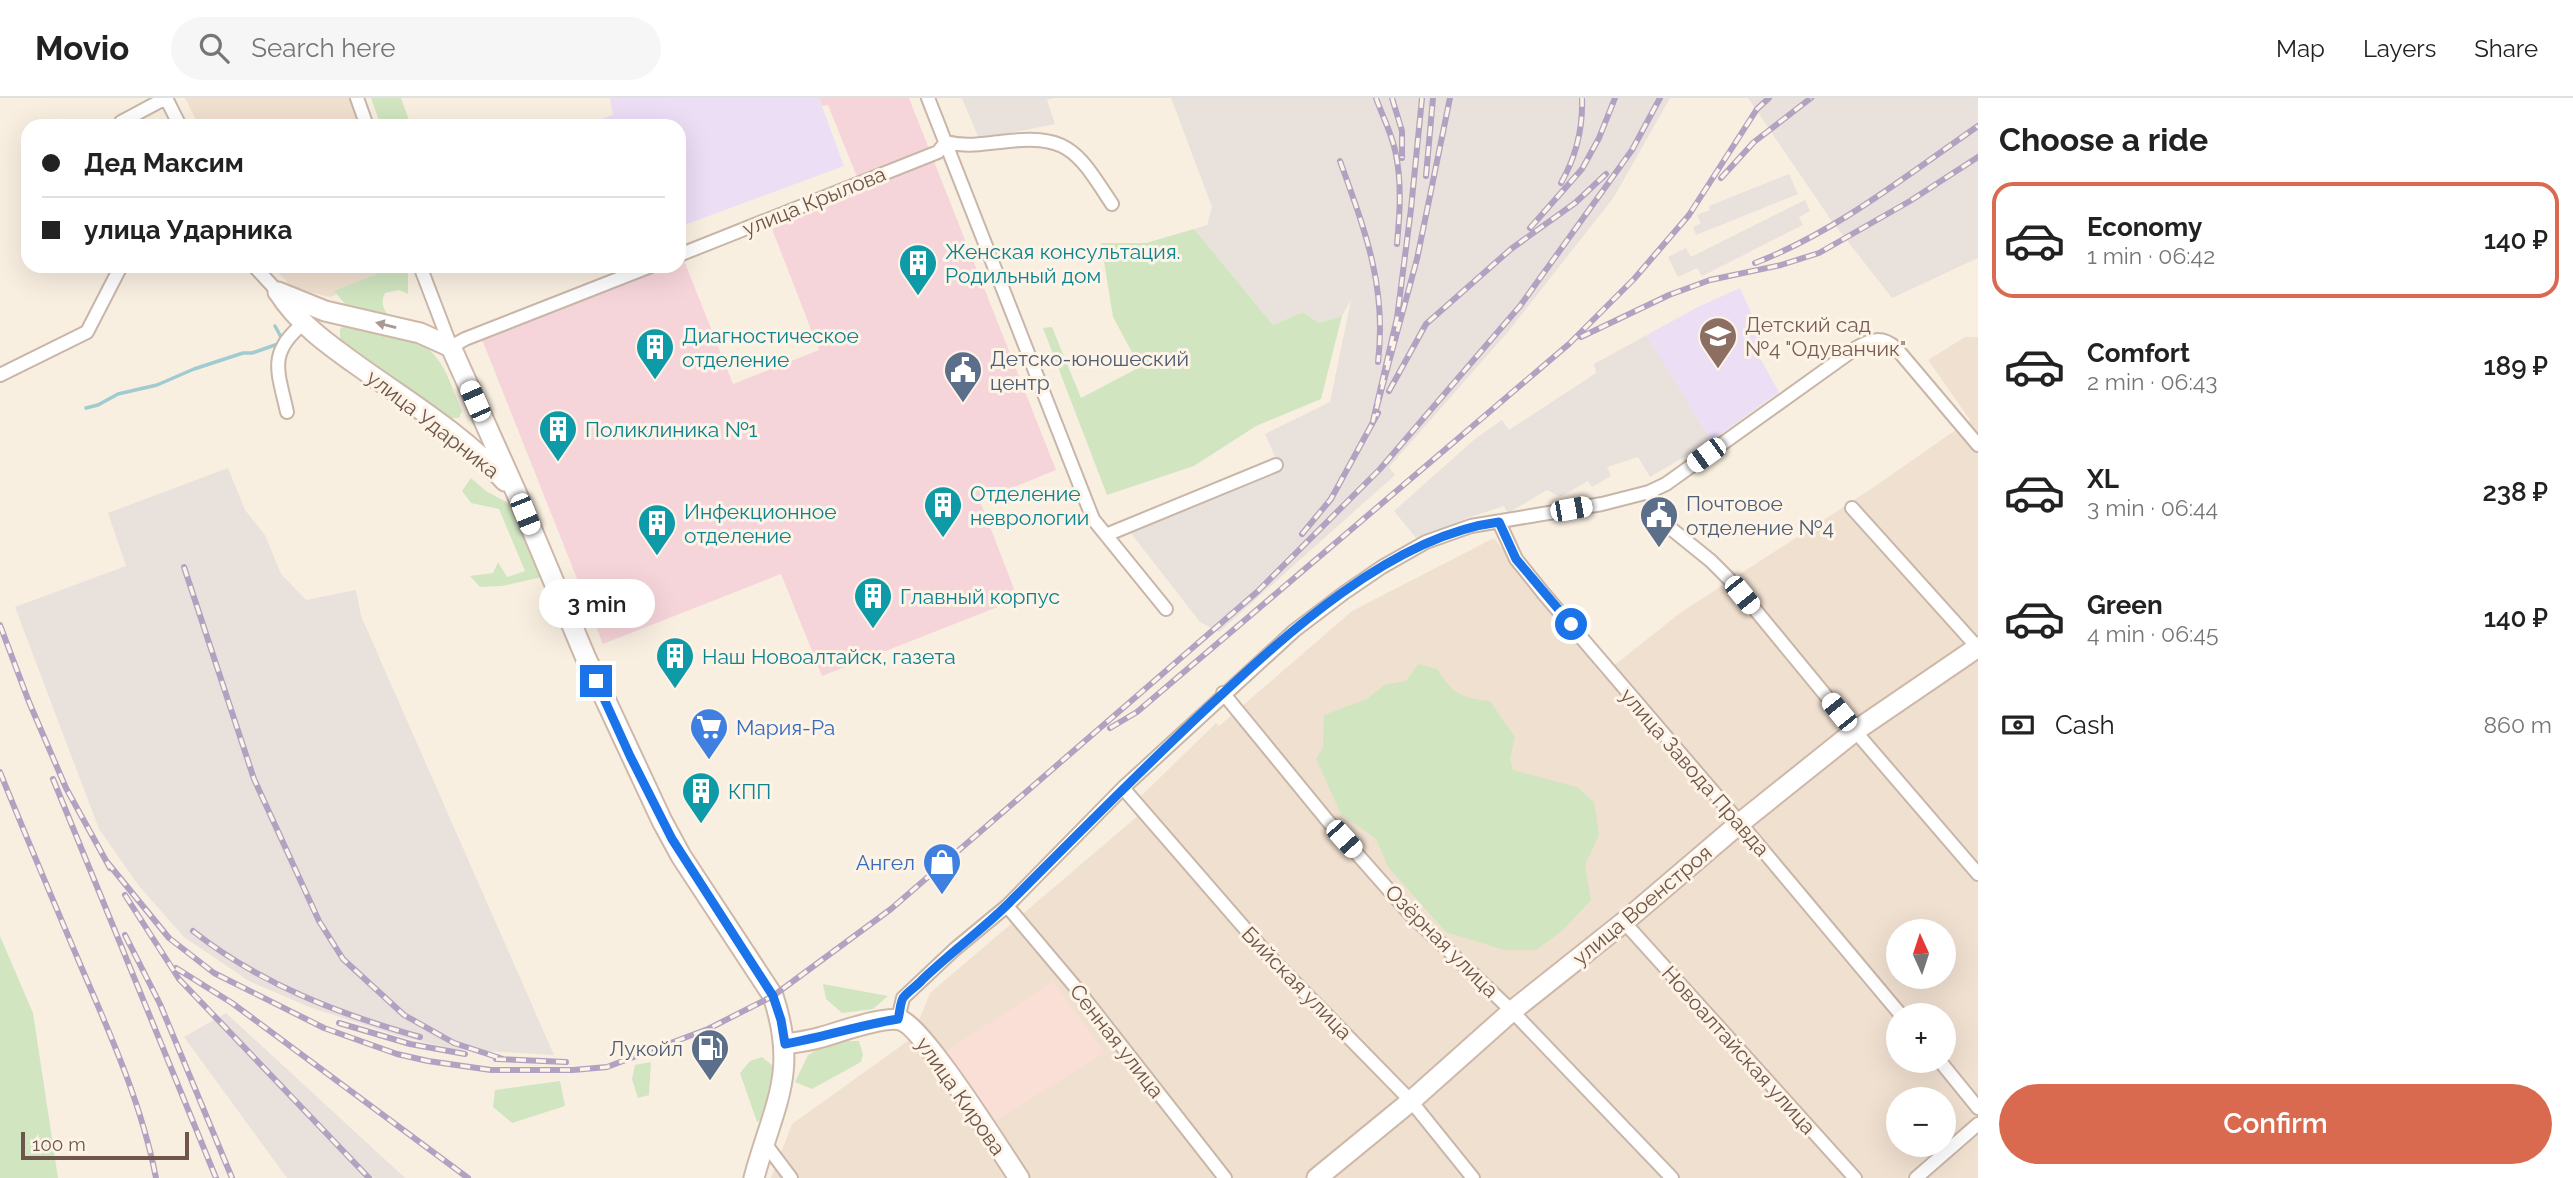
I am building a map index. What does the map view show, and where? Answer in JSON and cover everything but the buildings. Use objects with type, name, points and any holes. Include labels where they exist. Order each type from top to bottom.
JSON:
[{"type":"street","points":[[127,119],[166,98],[176,119]]},
{"type":"street","points":[[357,98],[364,119]]},
{"type":"street","points":[[928,98],[1093,519],[1166,609]]},
{"type":"street","points":[[946,142],[964,146],[1013,140],[1056,143],[1075,152],[1112,204]]},
{"type":"street","name":"улица Крылова","points":[[686,252],[938,152],[946,142]]},
{"type":"street","points":[[0,374],[87,331],[117,273]]},
{"type":"street","points":[[260,273],[278,292],[325,311],[420,333],[450,347],[633,273]]},
{"type":"street","name":"улица Ударника","points":[[423,273],[450,347],[646,789],[681,856],[773,996],[785,1044],[782,1091],[754,1178]]},
{"type":"street","name":"улица Ударника","points":[[278,292],[304,323],[489,463],[516,492]]},
{"type":"street","points":[[342,354],[332,332],[339,320],[356,318]]},
{"type":"street","points":[[287,412],[276,365],[293,332],[304,323]]},
{"type":"street","points":[[785,1044],[870,1023],[898,1019],[903,999],[955,949],[1007,906],[1123,788],[1223,693],[1294,631],[1382,567],[1426,542],[1471,526],[1602,504],[1648,492],[1666,484],[1856,348],[1872,340],[1885,340],[1896,348],[1978,444]]},
{"type":"street","points":[[438,423],[459,427],[466,423],[472,419],[475,401]]},
{"type":"street","points":[[1106,535],[1276,465]]},
{"type":"street","points":[[1648,492],[1669,527],[1711,561],[1734,584],[1978,874]]},
{"type":"street","points":[[1852,508],[1978,648]]},
{"type":"street","name":"улица Завода Правда","points":[[1499,522],[1516,559],[1544,594],[1891,1003]]},
{"type":"street","name":"улица Военстроя","points":[[1318,1178],[1411,1101],[1512,1011],[1624,922],[1740,823],[1855,731],[1978,648]]},
{"type":"street","name":"Озёрная улица","points":[[1223,693],[1327,820],[1411,915],[1512,1011],[1672,1178]]},
{"type":"street","name":"Бийская улица","points":[[1123,788],[1267,954],[1411,1101],[1473,1178]]},
{"type":"street","name":"Сенная улица","points":[[1007,906],[1077,989],[1225,1178]]},
{"type":"street","name":"Новоалтайская улица","points":[[1624,922],[1855,1178]]},
{"type":"street","name":"улица Кирова","points":[[898,1019],[910,1024],[945,1068],[1019,1178]]},
{"type":"street","points":[[1950,1073],[1978,1108]]},
{"type":"street","points":[[1916,1178],[1978,1124]]},
{"type":"street","points":[[765,1142],[791,1178]]},
{"type":"shaded area","points":[[185,98],[349,98],[357,119],[196,119]]},
{"type":"shaded area","points":[[610,98],[819,98],[844,166],[686,224],[686,119],[602,119],[613,115]]},
{"type":"shaded area","points":[[819,98],[909,98],[1056,470],[980,501],[1018,599],[822,676],[781,574],[603,644],[481,337],[644,273],[686,273],[686,266],[733,384],[819,350],[772,229],[863,192],[828,105],[822,106]]},
{"type":"shaded area","points":[[962,98],[1053,98],[1047,100],[1055,124],[979,139]]},
{"type":"shaded area","points":[[1171,98],[1670,98],[1614,197],[1507,333],[1389,467],[1395,475],[1219,632],[1200,622],[1123,523],[1276,459],[1265,434],[1330,402],[1351,300],[1342,316],[1319,323],[1303,312],[1273,325],[1194,229],[1207,225],[1212,207]]},
{"type":"shaded area","points":[[1748,98],[1978,98],[1978,258],[1892,298],[1831,220]]},
{"type":"shaded area","points":[[1789,174],[1798,194],[1696,235],[1693,227],[1701,223],[1697,215],[1710,210],[1709,206]]},
{"type":"shaded area","points":[[1805,200],[1810,211],[1799,217],[1803,225],[1702,276],[1697,268],[1678,277],[1668,257],[1686,248],[1691,257]]},
{"type":"shaded area","points":[[279,273],[391,273],[330,297],[293,288]]},
{"type":"shaded area","name":"Детский сад №4 \"Одуванчик\"","points":[[1740,288],[1765,344],[1755,349],[1779,392],[1711,441],[1647,335]]},
{"type":"shaded area","points":[[1647,335],[1711,441],[1650,477],[1638,457],[1607,467],[1611,476],[1592,487],[1588,481],[1560,497],[1547,490],[1508,513],[1504,506],[1417,539],[1394,511],[1475,439],[1502,420],[1509,430],[1596,373],[1594,364]]},
{"type":"shaded area","points":[[1965,337],[1978,337],[1978,1178],[771,1178],[792,1124],[912,1038],[930,993],[1147,808],[1139,798],[1216,723],[1219,726],[1352,611],[1494,538],[1602,675],[1680,613],[1871,489],[1970,420],[1928,360]]},
{"type":"shaded area","points":[[228,468],[245,510],[265,535],[281,574],[306,600],[356,590],[361,616],[554,1055],[452,1049],[399,1036],[309,1007],[249,981],[184,937],[139,886],[99,829],[15,607],[126,566],[108,513]]},
{"type":"shaded area","points":[[1053,982],[1105,1052],[996,1121],[946,1051]]},
{"type":"shaded area","points":[[226,1013],[405,1178],[287,1178],[184,1037]]},
{"type":"green space","points":[[371,98],[401,98],[409,119],[378,119]]},
{"type":"green space","points":[[1194,229],[1273,325],[1303,312],[1319,323],[1342,316],[1321,399],[1256,426],[1194,466],[1107,495],[1043,328],[1052,327],[1081,398],[1140,367],[1113,317],[1101,243],[1146,243]]},
{"type":"green space","points":[[379,273],[408,273],[408,294],[399,290],[385,293],[383,304],[388,315],[346,305],[334,291]]},
{"type":"green space","points":[[347,323],[395,333],[428,349],[447,376],[462,411],[459,418],[450,418],[340,339],[340,329]]},
{"type":"green space","points":[[471,478],[486,491],[512,505],[542,577],[502,586],[480,587],[470,576],[493,573],[498,562],[507,577],[525,571],[499,509],[471,503],[462,491]]},
{"type":"green space","points":[[1418,664],[1437,669],[1458,693],[1490,701],[1515,737],[1510,758],[1513,770],[1577,787],[1594,802],[1599,835],[1585,865],[1591,900],[1562,931],[1536,950],[1504,950],[1446,932],[1388,867],[1376,839],[1341,814],[1316,759],[1323,747],[1324,715],[1367,699],[1384,685],[1406,681]]},
{"type":"green space","points":[[0,936],[33,1013],[58,1178],[0,1178]]},
{"type":"green space","points":[[823,984],[888,996],[873,1009],[842,1013],[826,999]]},
{"type":"green space","points":[[834,1041],[859,1041],[863,1054],[861,1062],[812,1089],[795,1082],[808,1055]]},
{"type":"green space","points":[[762,1057],[773,1066],[773,1073],[764,1118],[757,1122],[740,1073],[750,1061]]},
{"type":"green space","points":[[651,1062],[649,1095],[638,1098],[632,1079],[635,1065]]},
{"type":"green space","points":[[560,1081],[565,1106],[512,1123],[493,1107],[495,1090]]},
{"type":"waterway","points":[[86,408],[118,394],[157,385],[194,369],[278,344],[281,337],[275,326]]},
{"type":"railway","points":[[1376,98],[1395,150],[1399,173],[1397,244]]},
{"type":"railway","points":[[1392,98],[1402,131],[1402,158]]},
{"type":"railway","points":[[1422,98],[1397,318],[1373,421],[1417,259],[1450,98]]},
{"type":"railway","points":[[1426,176],[1433,98]]},
{"type":"railway","points":[[1561,183],[1578,142],[1582,98]]},
{"type":"railway","points":[[1530,228],[1582,169],[1599,138],[1615,98]]},
{"type":"railway","points":[[107,862],[169,938],[214,973],[324,1028],[397,1054],[491,1070],[573,1070],[607,1067],[708,1029],[773,996],[891,909],[1257,592],[1380,469],[1520,306],[1632,150],[1660,98]]},
{"type":"railway","points":[[1110,728],[1137,712],[1569,344],[1634,279],[1689,215],[1757,109],[1769,98]]},
{"type":"railway","points":[[1721,178],[1754,142],[1811,98]]},
{"type":"railway","points":[[1755,263],[1842,219],[1978,126]]},
{"type":"railway","points":[[1581,337],[1669,295],[1710,280],[1781,265],[1819,253],[1910,201],[1978,157]]},
{"type":"railway","points":[[1340,161],[1358,211],[1377,283],[1380,334],[1378,362]]},
{"type":"railway","points":[[1389,391],[1426,324],[1511,249],[1575,203],[1606,174]]},
{"type":"railway","points":[[1302,534],[1331,499],[1378,413]]},
{"type":"railway","points":[[184,567],[254,779],[319,921],[343,959],[404,1015],[454,1043],[503,1059]]},
{"type":"railway","points":[[0,625],[66,788],[110,868]]},
{"type":"railway","points":[[0,772],[125,1073],[143,1125],[156,1178]]},
{"type":"railway","points":[[53,779],[216,1178]]},
{"type":"railway","points":[[125,895],[179,979],[369,1178]]},
{"type":"railway","points":[[193,931],[245,967],[273,982],[330,1007],[420,1037]]},
{"type":"railway","points":[[125,935],[160,1004],[232,1178]]},
{"type":"railway","points":[[176,968],[232,1003],[468,1178]]},
{"type":"railway","points":[[339,1023],[410,1044],[465,1054]]},
{"type":"railway","points":[[496,1059],[566,1062]]},
{"type":"place","name":"Женская консультация. Родильный дом","points":[[918,297]]},
{"type":"place","name":"Детский сад №4 \"Одуванчик\"","points":[[1718,370]]},
{"type":"place","name":"Диагностическое отделение","points":[[655,381]]},
{"type":"place","name":"Детско-юношеский центр","points":[[963,404]]},
{"type":"place","name":"Поликлиника №1","points":[[558,463]]},
{"type":"place","name":"Отделение неврологии","points":[[943,539]]},
{"type":"place","name":"Почтовое отделение №4","points":[[1659,549]]},
{"type":"place","name":"Инфекционное отделение","points":[[657,557]]},
{"type":"place","name":"Главный корпус","points":[[873,630]]},
{"type":"place","name":"Наш Новоалтайск, газета","points":[[675,690]]},
{"type":"place","name":"Мария-Ра","points":[[709,761]]},
{"type":"place","name":"КПП","points":[[701,825]]},
{"type":"place","name":"Ангел","points":[[942,896]]},
{"type":"place","name":"Лукойл","points":[[710,1082]]},
{"type":"route","points":[[596,681],[630,756],[681,856],[773,996],[785,1044],[870,1023],[898,1019],[903,999],[955,949],[1007,906],[1123,788],[1223,693],[1327,605],[1382,567],[1426,542],[1471,526],[1499,522],[1516,559],[1571,624]]}]
